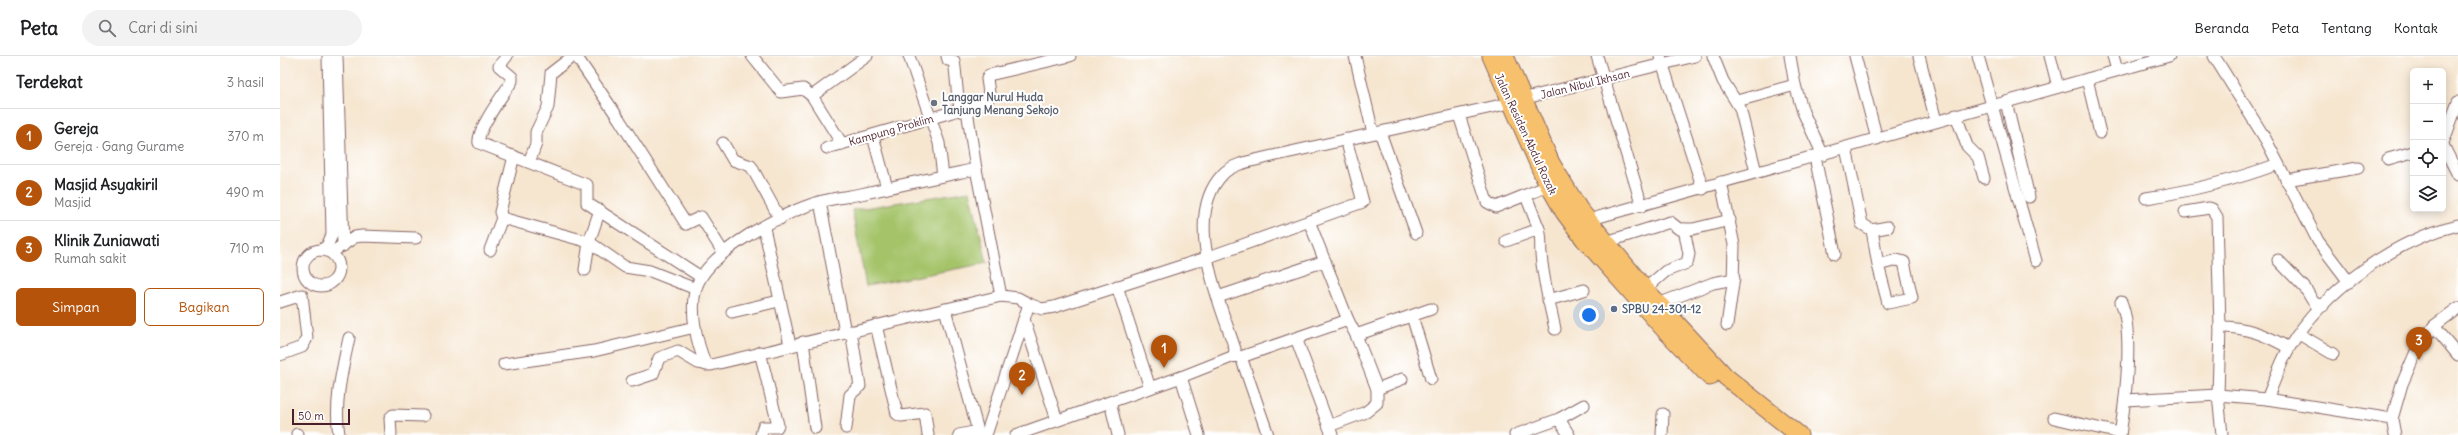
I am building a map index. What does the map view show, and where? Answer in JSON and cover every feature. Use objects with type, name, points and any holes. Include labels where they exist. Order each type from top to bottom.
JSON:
[{"type":"highway","name":"Jalan Residen Abdul Rozak","points":[[1491,56],[1560,180],[1588,220],[1658,304],[1726,377],[1799,435]]},
{"type":"highway","name":"Jalan Residen Abdul Rozak","points":[[1505,56],[1516,101],[1548,186],[1584,239],[1663,328],[1715,381],[1779,435]]},
{"type":"street","points":[[321,250],[332,253],[336,257],[340,268],[337,279],[328,286],[316,286],[311,284],[304,274],[304,263],[310,254],[327,246],[332,235],[328,56]]},
{"type":"street","points":[[337,56],[342,246]]},
{"type":"street","points":[[507,56],[499,66],[512,77],[512,81],[485,124],[478,140],[482,145],[514,156],[587,186],[586,202],[701,277]]},
{"type":"street","points":[[529,162],[536,144],[536,132],[548,107],[551,73],[575,56],[619,119],[686,224],[701,217],[723,252]]},
{"type":"street","points":[[752,56],[781,92],[803,89],[812,96],[842,144]]},
{"type":"street","points":[[812,96],[867,56]]},
{"type":"street","points":[[909,56],[939,143],[943,176]]},
{"type":"street","points":[[947,56],[948,60],[954,61],[958,80],[956,93],[964,111],[1001,296]]},
{"type":"street","name":"Kampung Proklim","points":[[827,148],[964,111],[986,102],[989,93],[987,80],[989,75],[1044,59],[1070,56]]},
{"type":"street","points":[[1355,56],[1377,132],[1416,233]]},
{"type":"street","points":[[1597,56],[1642,206]]},
{"type":"street","name":"Jalan Nibul Ikhsan","points":[[1268,435],[1237,357],[1206,258],[1206,213],[1208,200],[1223,174],[1233,167],[1346,139],[1459,115],[1603,80],[1662,60],[1695,56]]},
{"type":"street","points":[[1713,56],[1723,81],[1737,101],[1756,172]]},
{"type":"street","points":[[1790,56],[1795,85],[1819,156],[1835,254]]},
{"type":"street","points":[[1855,56],[1877,139]]},
{"type":"street","points":[[1919,56],[1936,121]]},
{"type":"street","points":[[1978,56],[2036,261]]},
{"type":"street","points":[[2050,56],[2058,87]]},
{"type":"street","points":[[2113,56],[2117,70]]},
{"type":"street","points":[[1588,220],[1703,189],[1756,172],[1819,156],[1956,115],[1993,106],[2169,56]]},
{"type":"street","points":[[2214,56],[2266,140],[2318,241],[2349,282]]},
{"type":"street","points":[[1662,60],[1703,189]]},
{"type":"street","points":[[2087,79],[2100,133]]},
{"type":"street","points":[[1737,101],[1795,85]]},
{"type":"street","points":[[2006,102],[2029,197]]},
{"type":"street","points":[[2444,140],[2458,102]]},
{"type":"street","points":[[1459,115],[1487,202],[1496,206],[1526,196],[1548,186]]},
{"type":"street","points":[[1956,115],[1967,146],[1978,157],[1984,178]]},
{"type":"street","points":[[872,136],[887,188]]},
{"type":"street","points":[[632,381],[652,374],[659,358],[678,351],[706,365],[1001,296],[1018,298],[1042,309],[1054,307],[1206,258],[1363,202],[1346,139]]},
{"type":"street","points":[[723,143],[733,160],[751,166],[780,219]]},
{"type":"street","points":[[1846,148],[1859,218],[1865,228],[1872,230],[1888,227]]},
{"type":"street","points":[[2388,159],[2410,153]]},
{"type":"street","points":[[2446,154],[2458,175]]},
{"type":"street","points":[[490,250],[502,218],[500,212],[514,156]]},
{"type":"street","points":[[2146,198],[2204,187],[2246,176],[2278,164]]},
{"type":"street","points":[[2286,180],[2358,168]]},
{"type":"street","points":[[706,365],[698,346],[695,327],[696,289],[701,277],[723,252],[780,219],[820,202],[976,169]]},
{"type":"street","points":[[1721,182],[1734,245],[1734,279],[1727,325]]},
{"type":"street","points":[[1526,196],[1539,230],[1548,300],[1555,329]]},
{"type":"street","points":[[820,202],[860,386],[850,395],[846,428]]},
{"type":"street","points":[[2185,212],[2209,208],[2216,214],[2220,328],[2218,395],[2222,435]]},
{"type":"street","points":[[585,270],[589,242],[600,210]]},
{"type":"street","points":[[502,218],[589,242],[625,267],[650,270],[696,289]]},
{"type":"street","points":[[1606,242],[1670,222],[1677,228],[1684,229],[1730,220]]},
{"type":"street","points":[[1296,338],[1331,431],[1372,409],[1377,403],[1377,389],[1309,221]]},
{"type":"street","points":[[2267,399],[2289,348],[2323,306],[2349,282],[2367,267],[2417,237],[2458,225]]},
{"type":"street","points":[[764,228],[790,345]]},
{"type":"street","points":[[1645,289],[1666,271],[1686,263],[1689,254],[1684,229]]},
{"type":"street","points":[[1506,241],[1539,230]]},
{"type":"street","points":[[1872,230],[1878,265]]},
{"type":"street","points":[[332,253],[355,238],[362,236],[416,238]]},
{"type":"street","points":[[2278,260],[2305,288],[2314,303],[2323,306]]},
{"type":"street","points":[[1218,297],[1325,261]]},
{"type":"street","points":[[1658,304],[1713,283],[1734,279]]},
{"type":"street","points":[[280,302],[302,295],[311,284]]},
{"type":"street","points":[[1117,286],[1150,388]]},
{"type":"street","points":[[1548,300],[1584,290]]},
{"type":"street","points":[[280,355],[302,348],[306,342],[302,295]]},
{"type":"street","points":[[732,312],[780,301]]},
{"type":"street","points":[[2054,418],[2120,434],[2125,400],[2127,320],[2121,302]]},
{"type":"street","points":[[981,434],[1030,304]]},
{"type":"street","points":[[2395,435],[2392,418],[2402,384],[2418,347],[2434,326],[2458,308]]},
{"type":"street","points":[[946,309],[981,434]]},
{"type":"street","points":[[1356,336],[1431,309]]},
{"type":"street","points":[[1412,316],[1431,379]]},
{"type":"street","points":[[1024,319],[1057,420]]},
{"type":"street","points":[[1016,435],[1237,357],[1348,320]]},
{"type":"street","points":[[876,325],[888,384],[897,414],[901,416],[925,413],[928,435]]},
{"type":"street","points":[[2434,326],[2458,355]]},
{"type":"street","points":[[504,364],[594,351],[695,327]]},
{"type":"street","points":[[2220,328],[2237,327],[2254,330],[2289,348]]},
{"type":"street","points":[[2299,334],[2333,354]]},
{"type":"street","points":[[339,435],[336,417],[339,381],[349,338]]},
{"type":"street","points":[[803,342],[815,428]]},
{"type":"street","points":[[760,352],[778,425],[777,427],[763,427],[761,435]]},
{"type":"street","points":[[1181,377],[1199,435]]},
{"type":"street","points":[[1377,389],[1402,379]]},
{"type":"street","points":[[2125,400],[2218,395],[2267,399],[2392,418]]},
{"type":"street","points":[[1110,402],[1118,435]]},
{"type":"street","points":[[1514,435],[1559,419],[1584,405]]},
{"type":"street","points":[[1662,435],[1663,414]]},
{"type":"street","points":[[391,435],[390,418],[393,415],[423,416]]},
{"type":"street","points":[[1559,419],[1569,435]]},
{"type":"street","points":[[959,435],[981,434]]},
{"type":"green space","points":[[970,191],[987,263],[866,286],[852,210]]},
{"type":"place","name":"Langgar Nurul Huda Tanjung Menang Sekojo","points":[[934,103]]},
{"type":"place","name":"SPBU 24-301-12","points":[[1614,309]]},
{"type":"place","name":"Klinik Zuniawati","points":[[2419,360]]},
{"type":"place","name":"Gereja","points":[[1164,368]]},
{"type":"place","name":"Masjid Asyakiril","points":[[1022,395]]}]
